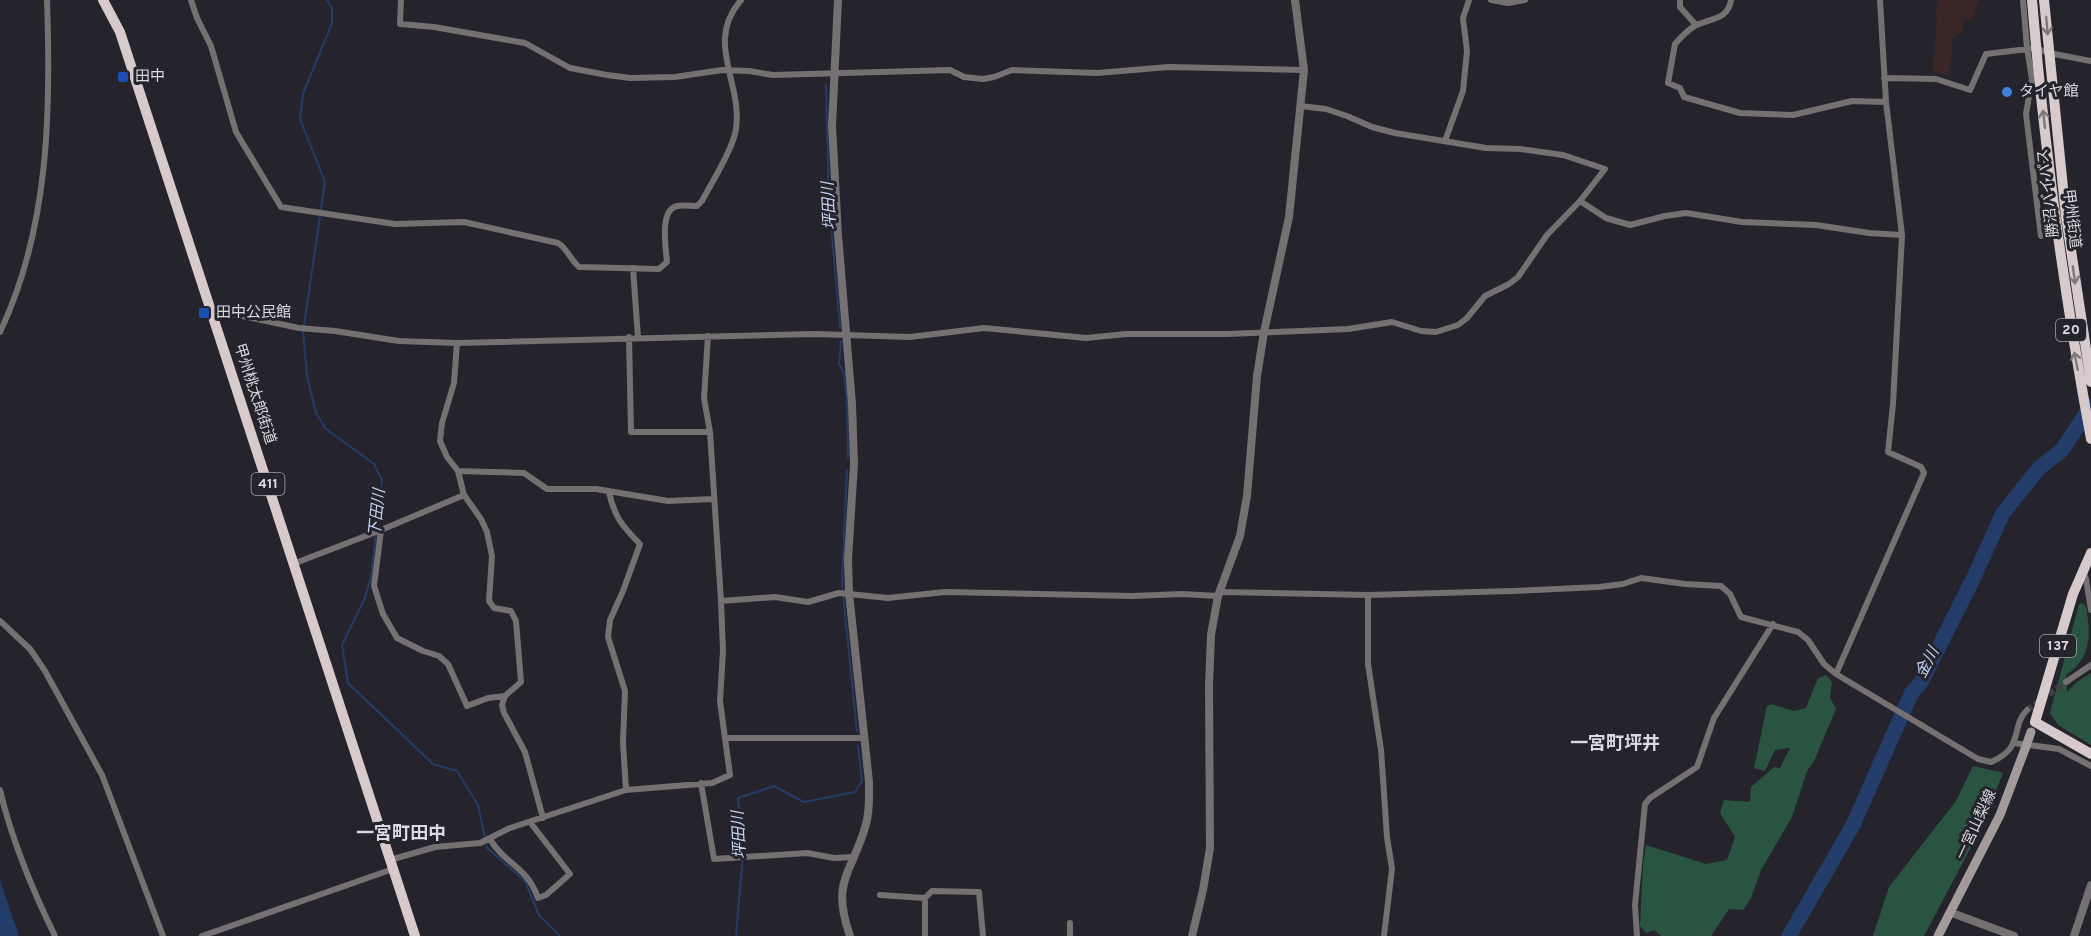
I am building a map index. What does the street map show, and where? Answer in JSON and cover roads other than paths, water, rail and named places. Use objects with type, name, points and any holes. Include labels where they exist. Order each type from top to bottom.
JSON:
[{"type":"highway","name":"甲州桃太郎街道","points":[[104,0],[120,32],[415,936]]},
{"type":"highway","name":"甲州街道","points":[[2032,0],[2032,48],[2060,218],[2073,345],[2091,439]]},
{"type":"highway","name":"勝沼バイパス","points":[[2044,0],[2060,218],[2091,382]]},
{"type":"highway","name":"137","points":[[2033,727],[2073,594],[2091,553]]},
{"type":"highway","points":[[2033,727],[2091,754]]},
{"type":"main road","name":"一宮山梨線","points":[[1938,936],[1952,913],[2000,815],[2033,727]]},
{"type":"street","points":[[0,332],[32,244],[42,194],[46,141],[47,0]]},
{"type":"street","points":[[191,0],[196,18],[211,45],[236,132],[281,207],[395,224],[464,222],[558,243],[565,247],[570,259],[579,267],[659,269],[667,262],[665,231],[666,218],[671,209],[677,206],[697,206],[702,201],[736,132],[736,114],[724,52],[725,30],[731,12],[741,0]]},
{"type":"street","points":[[401,0],[400,24],[434,27],[525,43],[570,68],[630,78],[675,77],[729,70],[773,75],[950,70],[964,77],[983,79],[1012,70],[1097,73],[1169,67],[1304,70]]},
{"type":"street","points":[[838,0],[832,126],[852,404],[854,464],[845,593],[864,738],[869,804],[866,824],[844,878],[841,900],[850,936]]},
{"type":"street","points":[[1192,936],[1210,848],[1211,635],[1218,594],[1240,536],[1257,376],[1289,216],[1304,70],[1295,0]]},
{"type":"street","points":[[1445,141],[1463,91],[1467,51],[1463,18],[1469,0]]},
{"type":"street","points":[[1491,0],[1508,3],[1525,0]]},
{"type":"street","points":[[1680,0],[1680,7],[1696,25]]},
{"type":"street","points":[[1731,0],[1728,10],[1722,16],[1696,25],[1675,44],[1668,83],[1680,88],[1684,97],[1740,113],[1793,115],[1852,101],[1886,102]]},
{"type":"street","points":[[1836,674],[1924,473],[1921,467],[1888,452],[1902,235],[1886,102],[1880,0]]},
{"type":"street","points":[[2023,0],[2032,48],[2032,79],[2026,114],[2041,236]]},
{"type":"street","points":[[1884,78],[1936,79],[1970,90],[1986,54],[2032,48],[2091,61]]},
{"type":"street","points":[[212,313],[228,313],[299,328],[399,341],[457,343],[541,342],[629,337],[846,335],[910,337],[984,328],[1086,338],[1126,334],[1227,334],[1348,329],[1392,322],[1428,332],[1452,328],[1467,318],[1485,296],[1518,277],[1547,235],[1581,201],[1605,169],[1563,156],[1520,148],[1486,148],[1395,133],[1326,110],[1300,106]]},
{"type":"street","points":[[1581,201],[1606,218],[1630,225],[1686,213],[1742,222],[1816,225],[1869,233],[1902,235]]},
{"type":"street","points":[[633,268],[638,338]]},
{"type":"street","points":[[202,936],[391,865],[435,846],[480,843],[510,828],[626,790],[712,783],[730,775],[720,701],[723,651],[721,600],[710,432],[704,398],[708,336]]},
{"type":"street","points":[[629,337],[631,432],[710,432]]},
{"type":"street","points":[[380,531],[374,586],[383,614],[397,638],[439,656],[448,664],[467,706],[505,696],[521,682],[516,621],[511,611],[494,608],[489,601],[492,556],[490,544],[481,519],[464,495],[458,471],[447,457],[440,441],[442,423],[454,383],[457,343]]},
{"type":"street","points":[[458,471],[524,474],[547,489],[596,489],[668,501],[713,499]]},
{"type":"street","points":[[609,492],[613,511],[623,528],[640,544],[610,620],[608,637],[625,691],[623,742],[626,790]]},
{"type":"street","points":[[293,564],[380,531],[464,495]]},
{"type":"street","points":[[2082,570],[2085,574],[2091,610]]},
{"type":"street","points":[[721,600],[775,597],[808,602],[845,593],[888,598],[945,592],[1121,596],[1513,591],[1599,587],[1623,584],[1641,578],[1721,586],[1730,594],[1741,616],[1792,629],[1804,635],[1824,664],[1836,674],[1978,759],[1991,762],[2009,751],[2014,743],[2020,720],[2027,710]]},
{"type":"street","points":[[1368,594],[1368,664],[1381,750],[1387,837],[1392,869],[1384,936]]},
{"type":"street","points":[[0,621],[30,649],[45,671],[102,775],[163,936]]},
{"type":"street","points":[[1637,936],[1635,904],[1645,804],[1697,767],[1701,761],[1714,718],[1773,624]]},
{"type":"street","points":[[2066,682],[2091,665]]},
{"type":"street","points":[[505,696],[502,705],[504,713],[525,752],[543,818]]},
{"type":"street","points":[[725,738],[864,738]]},
{"type":"street","points":[[2014,743],[2059,749],[2091,766]]},
{"type":"street","points":[[701,783],[714,859],[807,853],[834,858],[853,857]]},
{"type":"street","points":[[0,790],[26,872],[55,936]]},
{"type":"street","points":[[490,839],[495,848],[526,876],[538,898],[546,895],[570,874],[530,822]]},
{"type":"street","points":[[2074,936],[2091,885]]},
{"type":"street","points":[[925,936],[925,898],[932,891],[979,892],[983,936]]},
{"type":"street","points":[[880,895],[925,898]]},
{"type":"street","points":[[1952,913],[2014,936]]},
{"type":"street","points":[[1070,923],[1070,936]]},
{"type":"water","points":[[0,880],[19,936],[0,936]]},
{"type":"waterway","name":"下田川","points":[[327,0],[332,8],[332,23],[303,94],[300,119],[325,182],[303,332],[307,376],[316,413],[325,428],[374,464],[382,480],[371,577],[365,598],[342,645],[348,683],[433,764],[457,771],[478,805],[487,848],[525,881],[539,915],[560,936]]},
{"type":"waterway","name":"坪田川","points":[[826,84],[829,202],[840,328]]},
{"type":"waterway","name":"坪田川","points":[[841,341],[839,364],[844,373],[847,402],[848,458]]},
{"type":"waterway","name":"金川","points":[[1789,936],[1853,825],[1912,692],[1920,684],[1973,579],[2003,513],[2039,468],[2062,450],[2091,406]]},
{"type":"waterway","name":"坪田川","points":[[847,470],[842,585],[857,731]]},
{"type":"waterway","name":"坪田川","points":[[736,936],[743,855],[738,798],[774,786],[804,802],[855,792],[862,781],[858,746]]},
{"type":"tunnel","points":[[2027,710],[2066,682]]},
{"type":"place","name":"田中","points":[[123,77]]},
{"type":"place","name":"タイヤ館","points":[[2007,92]]},
{"type":"place","name":"田中公民館","points":[[204,313]]},
{"type":"district","name":"一宮町坪井","points":[[1615,744]]},
{"type":"district","name":"一宮町田中","points":[[401,834]]}]
